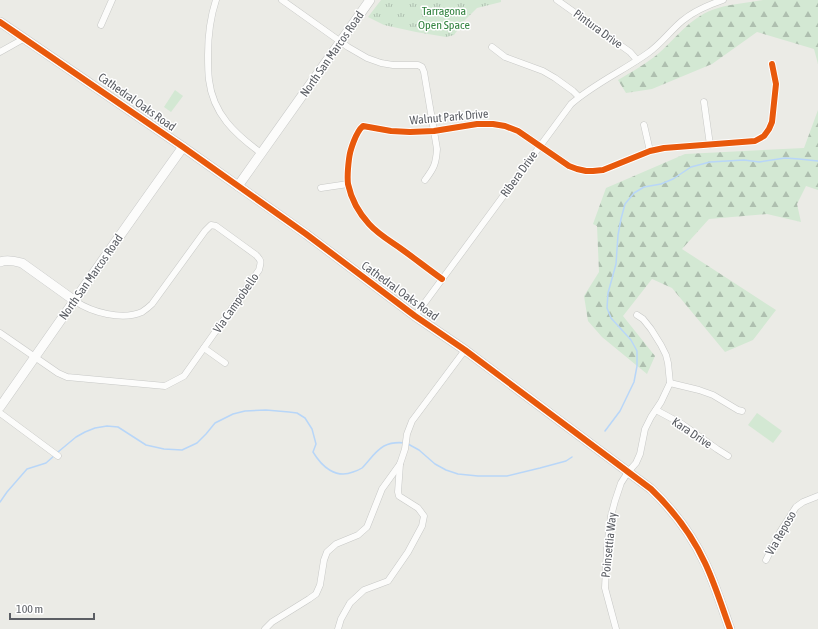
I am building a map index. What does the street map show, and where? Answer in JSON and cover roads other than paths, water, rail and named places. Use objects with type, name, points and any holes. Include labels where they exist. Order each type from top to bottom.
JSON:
[{"type":"main road","name":"North San Marcos Road","points":[[238,186],[370,0]]},
{"type":"main road","name":"Cathedral Oaks Road","points":[[0,22],[306,234],[415,316],[465,350],[651,489],[687,530],[705,562],[730,629]]},
{"type":"main road","name":"North San Marcos Road","points":[[0,407],[182,147]]},
{"type":"main road","points":[[0,262],[13,260],[22,263],[74,301]]},
{"type":"street","points":[[101,25],[112,0]]},
{"type":"street","points":[[216,0],[210,24],[208,45],[209,81],[212,97],[221,115],[234,131],[261,153]]},
{"type":"street","points":[[282,0],[341,42],[367,58],[393,65],[418,65],[422,67],[437,149],[433,169],[425,180]]},
{"type":"street","name":"Pintura Drive","points":[[557,0],[630,52],[637,60]]},
{"type":"street","name":"Ribera Drive","points":[[415,316],[571,104],[599,83],[654,49],[682,21],[693,13],[710,4],[723,0]]},
{"type":"street","points":[[0,52],[24,38]]},
{"type":"street","points":[[492,47],[505,57],[544,71],[556,78],[579,97]]},
{"type":"street","name":"Walnut Park Drive","points":[[442,279],[379,233],[359,212],[348,184],[348,169],[349,156],[353,143],[363,126],[378,130],[399,132],[434,131],[477,124],[505,126],[518,131],[569,166],[577,169],[593,171],[603,170],[650,151],[664,148],[755,141],[764,136],[772,122],[776,84],[772,64]]},
{"type":"street","points":[[704,102],[710,144]]},
{"type":"street","points":[[644,125],[650,151]]},
{"type":"street","points":[[321,188],[348,184]]},
{"type":"street","name":"Via Campobello","points":[[0,333],[35,358],[67,378],[165,386],[184,376],[259,270],[261,263],[256,255],[216,226],[211,225],[205,231],[152,304],[144,311],[126,316],[93,310],[74,301]]},
{"type":"street","points":[[637,315],[643,319],[651,329],[666,355],[670,383],[713,395],[742,411]]},
{"type":"street","points":[[204,348],[225,363]]},
{"type":"street","points":[[338,629],[341,619],[350,603],[364,590],[388,581],[408,552],[422,526],[424,516],[418,508],[399,496],[398,492],[400,464],[405,449],[407,434],[412,421],[465,350]]},
{"type":"street","name":"Poinsettia Way","points":[[616,629],[605,588],[607,547],[611,516],[621,483],[636,463],[640,454],[645,429],[670,383]]},
{"type":"street","name":"Kara Drive","points":[[656,410],[682,424],[728,456]]},
{"type":"street","points":[[0,413],[58,456]]},
{"type":"street","points":[[265,629],[272,622],[316,594],[320,585],[324,560],[327,552],[336,544],[358,535],[366,527],[382,489],[400,464]]},
{"type":"street","name":"Via Reposo","points":[[766,560],[780,532],[796,507],[803,502],[818,496]]},
{"type":"waterway","points":[[605,431],[620,411],[634,382],[637,366],[637,351],[631,340],[611,318],[607,308],[608,293],[616,264],[618,235],[625,204],[634,193],[644,187],[661,184],[673,179],[691,167],[710,162],[744,160],[759,162],[785,158],[818,161]]},
{"type":"waterway","points":[[58,452],[76,437],[85,432],[95,428],[107,426],[118,427],[146,445],[164,449],[182,450],[197,443],[215,423],[233,414],[245,411],[266,410],[297,413],[305,418],[312,429],[316,444],[313,452],[325,467],[335,473],[347,474],[358,470],[362,468],[375,453],[384,446],[394,443],[405,443]]},
{"type":"waterway","points":[[408,444],[419,450],[435,464],[446,470],[458,474],[478,476],[507,476],[566,461],[572,457]]},
{"type":"waterway","points":[[0,502],[27,469],[46,463],[55,455]]},
{"type":"park label","name":"Tarragona Open Space","points":[[444,18]]}]
